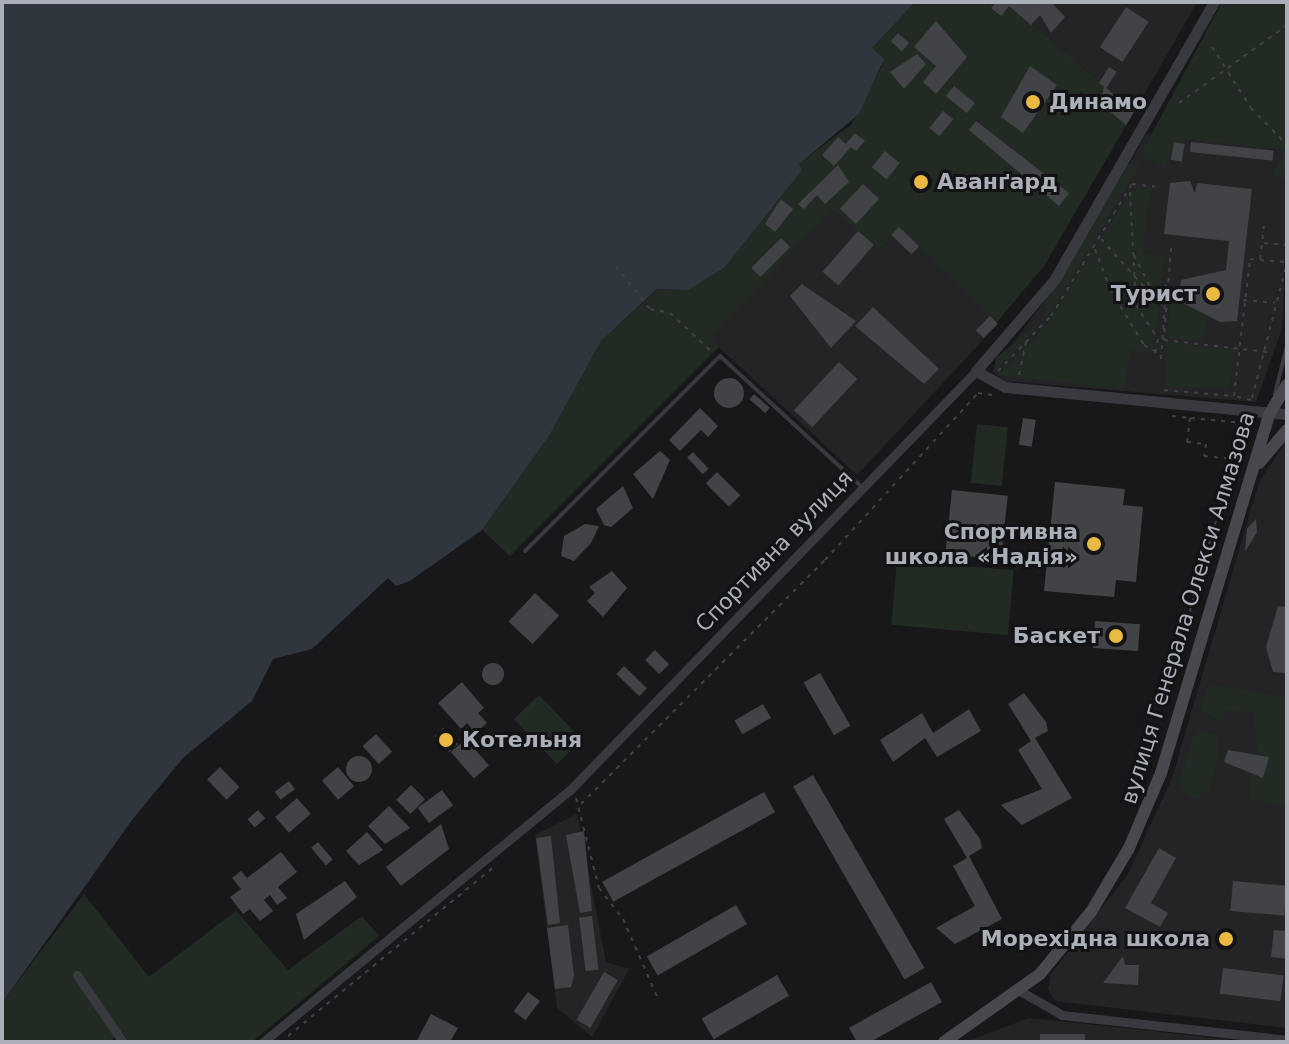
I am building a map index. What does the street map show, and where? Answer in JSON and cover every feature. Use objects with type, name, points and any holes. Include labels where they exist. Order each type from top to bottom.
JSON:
[{"type":"main road","points":[[1270,413],[1287,385]]},
{"type":"main road","name":"вулиця Генерала Олекси Алмазова","points":[[944,1042],[1020,991],[1091,912],[1143,819],[1270,413]]},
{"type":"main road","points":[[1251,476],[1287,430]]},
{"type":"street","name":"Спортивна вулиця","points":[[263,1042],[570,790],[976,371],[1055,279],[1214,2]]},
{"type":"street","points":[[976,371],[989,381],[1287,414]]},
{"type":"street","points":[[77,975],[120,1041]]},
{"type":"street","points":[[1020,991],[1062,1015],[1287,1040]]},
{"type":"lane","name":"вулиця Генерала Олекси Алмазова","points":[[1270,413],[1287,346]]},
{"type":"lane","points":[[525,551],[717,357],[863,488]]},
{"type":"path","points":[[1179,103],[1230,73],[1287,25]]},
{"type":"path","points":[[1212,47],[1287,145]]},
{"type":"path","points":[[1129,189],[1155,187]]},
{"type":"path","points":[[581,804],[856,528],[1026,341],[1094,248],[1129,189]]},
{"type":"path","points":[[1129,189],[1136,305],[1158,339],[1267,352]]},
{"type":"path","points":[[1260,260],[1264,226]]},
{"type":"path","points":[[1100,238],[1135,278],[1153,294],[1162,296]]},
{"type":"path","points":[[1262,243],[1287,245]]},
{"type":"path","points":[[1094,248],[1117,302],[1144,345],[1156,353],[1166,285]]},
{"type":"path","points":[[1161,359],[1171,248]]},
{"type":"path","points":[[1133,254],[1153,294]]},
{"type":"path","points":[[1250,405],[1267,352],[1287,262],[1250,259],[1234,396],[1252,398]]},
{"type":"path","points":[[616,266],[650,309],[670,313],[717,357]]},
{"type":"path","points":[[1244,300],[1276,303]]},
{"type":"path","points":[[1020,382],[1026,341]]},
{"type":"path","points":[[978,393],[1003,396]]},
{"type":"path","points":[[1168,411],[1190,418],[1244,424]]},
{"type":"path","points":[[1190,418],[1187,442],[1206,444],[1204,456],[1235,459]]},
{"type":"path","points":[[1187,621],[1246,418]]},
{"type":"path","points":[[570,790],[581,804],[599,888],[623,919],[659,1001]]},
{"type":"path","points":[[280,1042],[508,855]]},
{"type":"shaded area","points":[[2,2],[915,2],[872,48],[884,59],[859,114],[799,164],[802,170],[724,268],[688,290],[657,289],[601,341],[549,436],[482,530],[410,581],[396,586],[388,578],[312,649],[273,659],[252,701],[183,758],[132,820],[2,1003]]},
{"type":"shaded area","points":[[1007,2],[1197,2],[1134,112]]},
{"type":"shaded area","points":[[1007,2],[1134,112],[1044,266],[996,323],[900,228],[882,247],[874,245],[832,209],[710,338],[719,347],[510,556],[482,530],[549,436],[601,341],[658,289],[688,290],[724,268],[801,170],[798,164],[851,125],[882,66],[871,49],[912,3]]},
{"type":"shaded area","points":[[1222,2],[1287,2],[1287,180],[1273,174],[1286,150],[1187,139],[1174,143],[1165,167],[1141,154]]},
{"type":"shaded area","points":[[1147,133],[1287,150],[1283,326],[1256,402],[1005,381],[992,372],[1066,272]]},
{"type":"shaded area","points":[[1128,164],[1140,165],[1060,298],[1045,318],[1030,335],[993,373],[996,358],[1044,318],[1045,304]]},
{"type":"shaded area","points":[[1135,185],[1150,187],[1143,253],[1165,256],[1153,353],[1131,350],[1124,389],[998,375],[1045,328]]},
{"type":"shaded area","points":[[832,208],[882,247],[899,227],[998,324],[857,475],[709,338]]},
{"type":"shaded area","points":[[1171,295],[1206,316],[1203,341],[1167,337]]},
{"type":"shaded area","points":[[1166,342],[1235,351],[1230,388],[1166,386]]},
{"type":"shaded area","points":[[977,424],[1008,427],[1002,486],[971,483]]},
{"type":"shaded area","points":[[1287,440],[1287,1028],[1055,1001],[1048,989],[1051,974],[1128,874],[1172,778],[1259,482]]},
{"type":"shaded area","points":[[897,560],[1014,570],[1008,635],[891,625]]},
{"type":"shaded area","points":[[1216,685],[1287,697],[1287,808],[1251,799],[1251,774],[1263,778],[1268,757],[1257,754],[1254,713],[1226,710],[1223,723],[1201,709],[1206,689]]},
{"type":"shaded area","points":[[539,695],[582,740],[557,764],[514,719]]},
{"type":"shaded area","points":[[1202,730],[1217,736],[1220,752],[1208,793],[1192,800],[1179,784],[1192,739]]},
{"type":"shaded area","points":[[577,814],[606,962],[629,969],[592,1037],[557,1008],[535,835]]},
{"type":"shaded area","points":[[84,894],[149,977],[236,911],[288,970],[362,916],[379,936],[252,1042],[129,1042],[121,1030],[110,1042],[2,1042],[2,1003]]},
{"type":"shaded area","points":[[1029,1018],[1152,1031],[1247,1042],[965,1042]]},
{"type":"building","points":[[996,2],[1051,2],[1065,17],[1051,33],[1040,15],[1031,25],[1009,6],[1001,16],[991,8]]},
{"type":"building","points":[[1126,7],[1149,22],[1123,62],[1100,47]]},
{"type":"building","points":[[936,21],[967,57],[936,94],[923,82],[936,66],[914,47]]},
{"type":"building","points":[[898,33],[909,43],[902,51],[891,41]]},
{"type":"building","points":[[917,54],[926,64],[904,89],[890,72]]},
{"type":"building","points":[[1030,66],[1057,85],[1023,133],[1001,117]]},
{"type":"building","points":[[1109,67],[1117,72],[1107,88],[1099,83]]},
{"type":"building","points":[[954,86],[975,103],[967,113],[946,96]]},
{"type":"building","points":[[1104,86],[1134,112],[1126,125],[1101,104]]},
{"type":"building","points":[[943,111],[953,119],[939,136],[929,128]]},
{"type":"building","points":[[976,121],[1069,193],[1059,206],[969,130]]},
{"type":"building","points":[[855,133],[865,141],[856,151],[851,147],[834,166],[822,155],[838,137],[846,144]]},
{"type":"building","points":[[1174,142],[1185,144],[1182,162],[1171,160]]},
{"type":"building","points":[[1191,142],[1274,151],[1273,161],[1190,152]]},
{"type":"building","points":[[885,151],[900,163],[887,179],[872,167]]},
{"type":"building","points":[[838,165],[849,182],[825,204],[817,195],[804,209],[798,204]]},
{"type":"building","points":[[1190,181],[1195,193],[1197,183],[1252,189],[1237,321],[1220,322],[1179,301],[1181,280],[1226,270],[1229,241],[1164,234],[1170,183]]},
{"type":"building","points":[[863,184],[879,199],[856,224],[840,209]]},
{"type":"building","points":[[781,199],[793,209],[775,232],[765,224]]},
{"type":"building","points":[[899,227],[919,246],[912,254],[891,235]]},
{"type":"building","points":[[858,231],[874,245],[838,286],[823,272]]},
{"type":"building","points":[[781,238],[790,247],[760,277],[751,268]]},
{"type":"building","points":[[802,284],[856,321],[831,348],[790,296]]},
{"type":"building","points":[[873,307],[939,369],[924,384],[855,326]]},
{"type":"building","points":[[990,316],[998,324],[984,338],[976,330]]},
{"type":"building","points":[[839,362],[857,379],[812,427],[794,410]]},
{"type":"building","points":[[729,378],[740,382],[744,393],[740,404],[729,408],[718,404],[714,393],[718,382]]},
{"type":"building","points":[[754,394],[770,408],[765,413],[749,399]]},
{"type":"building","points":[[700,408],[718,426],[708,437],[701,430],[680,451],[669,440]]},
{"type":"building","points":[[1023,418],[1036,420],[1032,447],[1019,445]]},
{"type":"building","points":[[660,451],[670,460],[653,499],[633,474]]},
{"type":"building","points":[[693,452],[709,469],[703,474],[687,457]]},
{"type":"building","points":[[717,472],[740,495],[729,507],[706,483]]},
{"type":"building","name":"Спортивна школа «Надія»","points":[[1055,482],[1125,489],[1123,505],[1143,507],[1136,582],[1116,580],[1114,597],[1044,591]]},
{"type":"building","points":[[623,486],[633,508],[611,527],[604,525],[596,509]]},
{"type":"building","points":[[952,490],[1008,496],[1001,560],[945,554]]},
{"type":"building","points":[[1256,519],[1257,532],[1245,552],[1247,529]]},
{"type":"building","points":[[585,524],[599,526],[591,543],[574,561],[561,556],[564,536]]},
{"type":"building","points":[[612,571],[627,588],[603,617],[587,601],[595,593],[589,587]]},
{"type":"building","points":[[535,593],[559,616],[533,644],[508,622]]},
{"type":"building","points":[[1278,606],[1287,607],[1287,673],[1273,672],[1266,647]]},
{"type":"building","name":"Баскет","points":[[1095,621],[1140,624],[1138,651],[1093,648]]},
{"type":"building","points":[[655,650],[669,664],[659,674],[645,660]]},
{"type":"building","points":[[493,663],[501,666],[504,674],[501,682],[493,685],[485,682],[482,674],[485,666]]},
{"type":"building","points":[[624,666],[647,688],[639,696],[616,674]]},
{"type":"building","points":[[820,673],[850,726],[834,735],[804,682]]},
{"type":"building","points":[[462,682],[484,708],[478,713],[487,723],[475,733],[467,723],[461,729],[438,703]]},
{"type":"building","points":[[1024,693],[1046,722],[1048,731],[1035,738],[1072,798],[1022,825],[1001,805],[1042,789],[1018,750],[1031,741],[1008,704]]},
{"type":"building","points":[[763,704],[771,718],[742,734],[734,720]]},
{"type":"building","points":[[969,709],[981,731],[937,757],[925,738],[893,762],[880,740],[922,713],[933,733]]},
{"type":"building","name":"Котельня","points":[[443,728],[458,744],[449,752],[434,736]]},
{"type":"building","points":[[376,734],[392,752],[379,764],[363,746]]},
{"type":"building","points":[[466,739],[489,765],[474,779],[451,752]]},
{"type":"building","points":[[1228,750],[1269,757],[1263,778],[1224,762]]},
{"type":"building","points":[[359,756],[368,760],[372,769],[368,778],[359,782],[350,778],[346,769],[350,760]]},
{"type":"building","points":[[220,767],[239,787],[227,800],[207,780]]},
{"type":"building","points":[[338,767],[354,786],[338,800],[322,780]]},
{"type":"building","points":[[813,775],[924,968],[905,980],[793,787]]},
{"type":"building","points":[[289,781],[295,789],[281,800],[275,792]]},
{"type":"building","points":[[411,785],[425,799],[410,814],[396,800]]},
{"type":"building","points":[[442,790],[453,805],[429,823],[418,808]]},
{"type":"building","points":[[764,792],[775,812],[613,902],[602,882]]},
{"type":"building","points":[[297,798],[311,814],[289,833],[275,817]]},
{"type":"building","points":[[389,806],[410,828],[385,844],[368,826]]},
{"type":"building","points":[[258,810],[265,818],[255,827],[247,819]]},
{"type":"building","points":[[959,810],[980,839],[982,848],[969,856],[1002,919],[955,944],[936,928],[975,906],[953,866],[967,858],[944,819]]},
{"type":"building","points":[[441,824],[449,849],[401,886],[386,867]]},
{"type":"building","points":[[584,831],[592,911],[580,913],[566,835]]},
{"type":"building","points":[[367,832],[383,850],[359,865],[346,851]]},
{"type":"building","points":[[551,836],[560,923],[548,925],[536,838]]},
{"type":"building","points":[[318,842],[333,860],[326,865],[311,848]]},
{"type":"building","points":[[1159,848],[1176,858],[1151,903],[1168,913],[1160,927],[1125,908]]},
{"type":"building","points":[[281,852],[297,872],[278,887],[287,898],[277,905],[270,895],[264,900],[273,911],[260,921],[250,909],[243,914],[230,897],[241,889],[232,878],[241,871],[247,878]]},
{"type":"building","points":[[345,881],[357,897],[304,940],[296,914]]},
{"type":"building","points":[[1233,881],[1287,886],[1284,916],[1230,911]]},
{"type":"building","points":[[736,905],[747,924],[658,976],[647,957]]},
{"type":"building","points":[[592,916],[599,970],[586,971],[579,918]]},
{"type":"building","points":[[568,925],[574,976],[571,987],[555,989],[547,928]]},
{"type":"building","points":[[1274,930],[1287,931],[1287,959],[1271,957]]},
{"type":"building","points":[[1123,956],[1125,965],[1139,965],[1138,985],[1103,983]]},
{"type":"building","points":[[1223,968],[1284,975],[1280,1001],[1220,994]]},
{"type":"building","points":[[604,972],[618,980],[590,1028],[576,1020]]},
{"type":"building","points":[[777,975],[789,996],[714,1039],[702,1018]]},
{"type":"building","points":[[931,982],[942,1002],[870,1042],[857,1042],[849,1028]]},
{"type":"building","points":[[528,992],[540,1001],[526,1020],[514,1011]]},
{"type":"building","points":[[431,1014],[458,1028],[450,1042],[416,1042]]},
{"type":"building","points":[[1040,1034],[1085,1034],[1085,1042],[1040,1042]]},
{"type":"place","name":"Динамо","points":[[1033,102]]},
{"type":"place","name":"Аванґард","points":[[921,182]]},
{"type":"place","name":"Турист","points":[[1213,294]]},
{"type":"place","name":"Спортивна школа «Надія»","points":[[1094,544]]},
{"type":"place","name":"Баскет","points":[[1116,636]]},
{"type":"place","name":"Котельня","points":[[446,740]]},
{"type":"place","name":"Морехідна школа","points":[[1226,939]]}]
